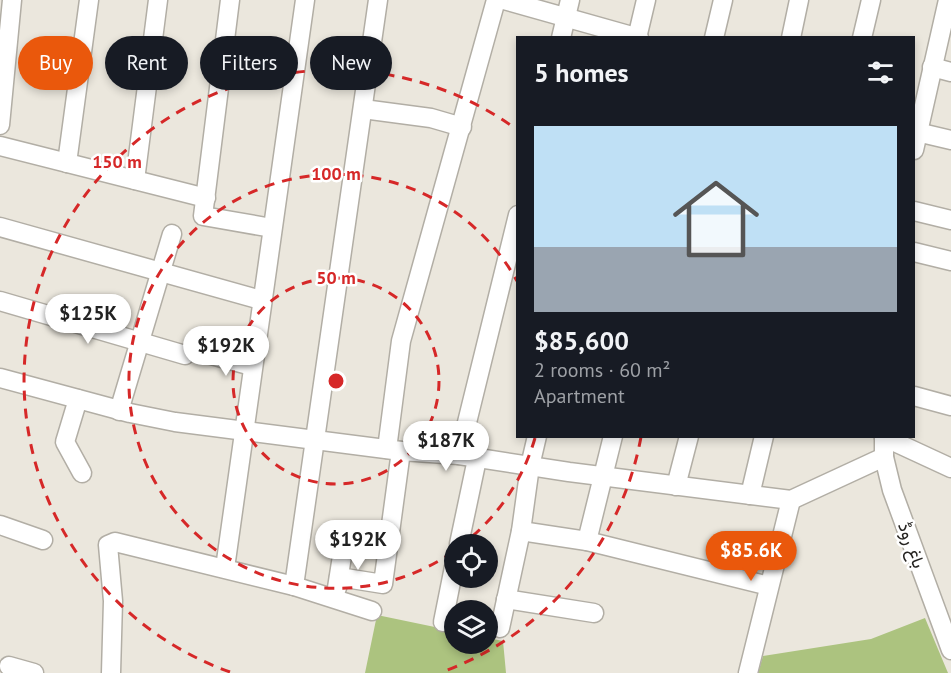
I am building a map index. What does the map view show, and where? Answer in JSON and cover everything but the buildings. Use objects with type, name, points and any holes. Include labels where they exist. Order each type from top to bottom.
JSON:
[{"type":"street","points":[[0,125],[12,0]]},
{"type":"street","points":[[67,163],[89,0]]},
{"type":"street","points":[[135,180],[158,0]]},
{"type":"street","points":[[230,0],[204,216],[272,228]]},
{"type":"street","points":[[225,568],[305,0]]},
{"type":"street","points":[[294,586],[317,439],[378,0]]},
{"type":"street","points":[[339,577],[382,584],[401,341],[496,0]]},
{"type":"street","points":[[504,0],[634,36]]},
{"type":"street","points":[[561,36],[570,0]]},
{"type":"street","points":[[638,36],[646,0]]},
{"type":"street","points":[[714,36],[723,0]]},
{"type":"street","points":[[791,36],[800,0]]},
{"type":"street","points":[[862,36],[871,0]]},
{"type":"street","points":[[915,141],[917,122],[948,0]]},
{"type":"street","points":[[932,67],[951,72]]},
{"type":"street","points":[[363,109],[431,118],[462,127]]},
{"type":"street","points":[[917,122],[951,140]]},
{"type":"street","points":[[0,146],[206,198]]},
{"type":"street","points":[[915,211],[951,220]]},
{"type":"street","points":[[459,455],[516,223]]},
{"type":"street","points":[[0,227],[261,300]]},
{"type":"street","points":[[119,411],[138,341],[172,234]]},
{"type":"street","points":[[915,252],[951,261]]},
{"type":"street","points":[[0,301],[186,355]]},
{"type":"street","points":[[208,354],[252,366]]},
{"type":"street","points":[[0,378],[119,411],[175,422],[394,450],[459,455],[791,500],[884,457]]},
{"type":"street","points":[[915,396],[951,406]]},
{"type":"street","points":[[78,399],[65,442],[82,473]]},
{"type":"street","points":[[500,628],[521,531],[530,466],[537,438]]},
{"type":"street","points":[[587,541],[612,438]]},
{"type":"street","points":[[676,486],[688,438]]},
{"type":"street","points":[[750,495],[764,438]]},
{"type":"street","name":"باغ روڈ","points":[[884,438],[884,457],[892,490],[951,650]]},
{"type":"street","points":[[886,438],[951,468]]},
{"type":"street","points":[[461,534],[477,459]]},
{"type":"street","points":[[748,673],[791,500]]},
{"type":"street","points":[[0,525],[43,540]]},
{"type":"street","points":[[521,531],[587,541],[769,586]]},
{"type":"street","points":[[336,599],[345,537]]},
{"type":"street","points":[[111,673],[113,601],[108,545],[115,542],[294,586],[372,611]]},
{"type":"street","points":[[443,622],[450,588]]},
{"type":"street","points":[[506,599],[594,613]]},
{"type":"street","points":[[9,666],[34,673]]},
{"type":"green space","points":[[377,615],[444,629],[444,654],[498,654],[498,640],[503,641],[506,673],[365,673]]},
{"type":"green space","points":[[925,618],[948,673],[758,673],[763,656],[871,639]]}]
